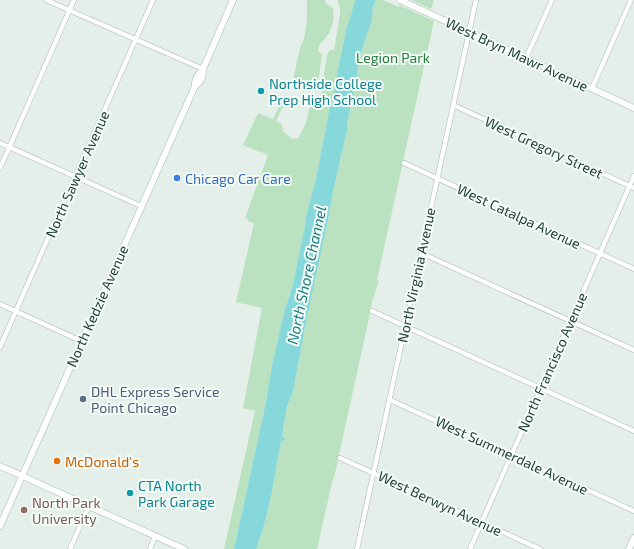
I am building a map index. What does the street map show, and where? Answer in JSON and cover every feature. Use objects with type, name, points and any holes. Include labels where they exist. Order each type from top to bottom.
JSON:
[{"type":"main road","name":"North Kedzie Avenue","points":[[0,526],[196,86],[203,77],[203,69],[233,0]]},
{"type":"main road","name":"West Bryn Mawr Avenue","points":[[400,0],[634,108]]},
{"type":"main road","points":[[0,466],[184,549]]},
{"type":"main road","points":[[629,549],[634,538]]},
{"type":"street","points":[[46,0],[203,69]]},
{"type":"street","points":[[0,168],[74,0]]},
{"type":"street","name":"North Sawyer Avenue","points":[[0,348],[154,0]]},
{"type":"street","name":"North Virginia Avenue","points":[[358,548],[372,473],[390,400],[476,0]]},
{"type":"street","points":[[526,58],[552,0]]},
{"type":"street","points":[[592,88],[631,0]]},
{"type":"street","name":"West Gregory Street","points":[[453,105],[632,187]]},
{"type":"street","points":[[0,143],[142,206]]},
{"type":"street","name":"West Catalpa Avenue","points":[[404,163],[634,269]]},
{"type":"street","name":"North Francisco Avenue","points":[[470,549],[570,320],[632,187],[634,176]]},
{"type":"street","points":[[421,253],[634,350]]},
{"type":"street","points":[[0,304],[82,341]]},
{"type":"street","points":[[372,311],[634,431]]},
{"type":"street","name":"West Summerdale Avenue","points":[[390,400],[634,511]]},
{"type":"street","name":"West Berwyn Avenue","points":[[340,458],[540,549]]},
{"type":"street","points":[[70,549],[89,506]]},
{"type":"street","points":[[150,549],[155,536]]},
{"type":"green space","points":[[307,0],[324,0],[333,8],[334,11],[334,19],[331,30],[318,49],[318,51],[322,54],[318,83],[293,80],[300,48],[304,39],[307,20]]},
{"type":"green space","points":[[337,0],[355,0],[347,26],[332,105],[330,107],[292,288],[284,312],[272,366],[265,407],[234,549],[224,549],[255,411],[243,408],[262,308],[236,302],[254,223],[247,221],[248,219],[245,218],[268,155],[243,145],[243,143],[258,113],[273,119],[281,102],[285,102],[276,121],[282,124],[283,131],[292,139],[298,138],[300,135],[306,123],[310,105],[317,99],[317,103],[319,103],[319,110],[322,100],[320,99],[327,56],[330,50],[334,50],[340,14],[340,8]]},
{"type":"green space","name":"Legion Park","points":[[376,0],[383,0],[399,7],[399,5],[434,21],[377,280],[379,281],[372,302],[317,549],[256,549],[268,509],[281,440],[285,440],[282,436],[287,408],[293,392],[307,317],[347,130],[362,49],[371,23],[373,12],[372,9]]},
{"type":"green space","name":"Legion Park","points":[[412,0],[434,0],[431,9]]},
{"type":"water","name":"North Shore Channel","points":[[355,0],[376,0],[372,9],[373,12],[371,23],[362,49],[347,130],[307,317],[293,392],[287,407],[282,436],[285,440],[281,441],[265,522],[256,549],[234,549],[265,407],[272,366],[284,312],[292,288],[330,107],[332,105],[347,26]]},
{"type":"place","name":"Northside College Prep High School","points":[[261,91]]},
{"type":"place","name":"Chicago Car Care","points":[[177,178]]},
{"type":"place","name":"DHL Express Service Point Chicago","points":[[83,399]]},
{"type":"place","name":"McDonald's","points":[[57,461]]},
{"type":"place","name":"CTA North Park Garage","points":[[130,493]]},
{"type":"place","name":"North Park University","points":[[24,510]]}]
